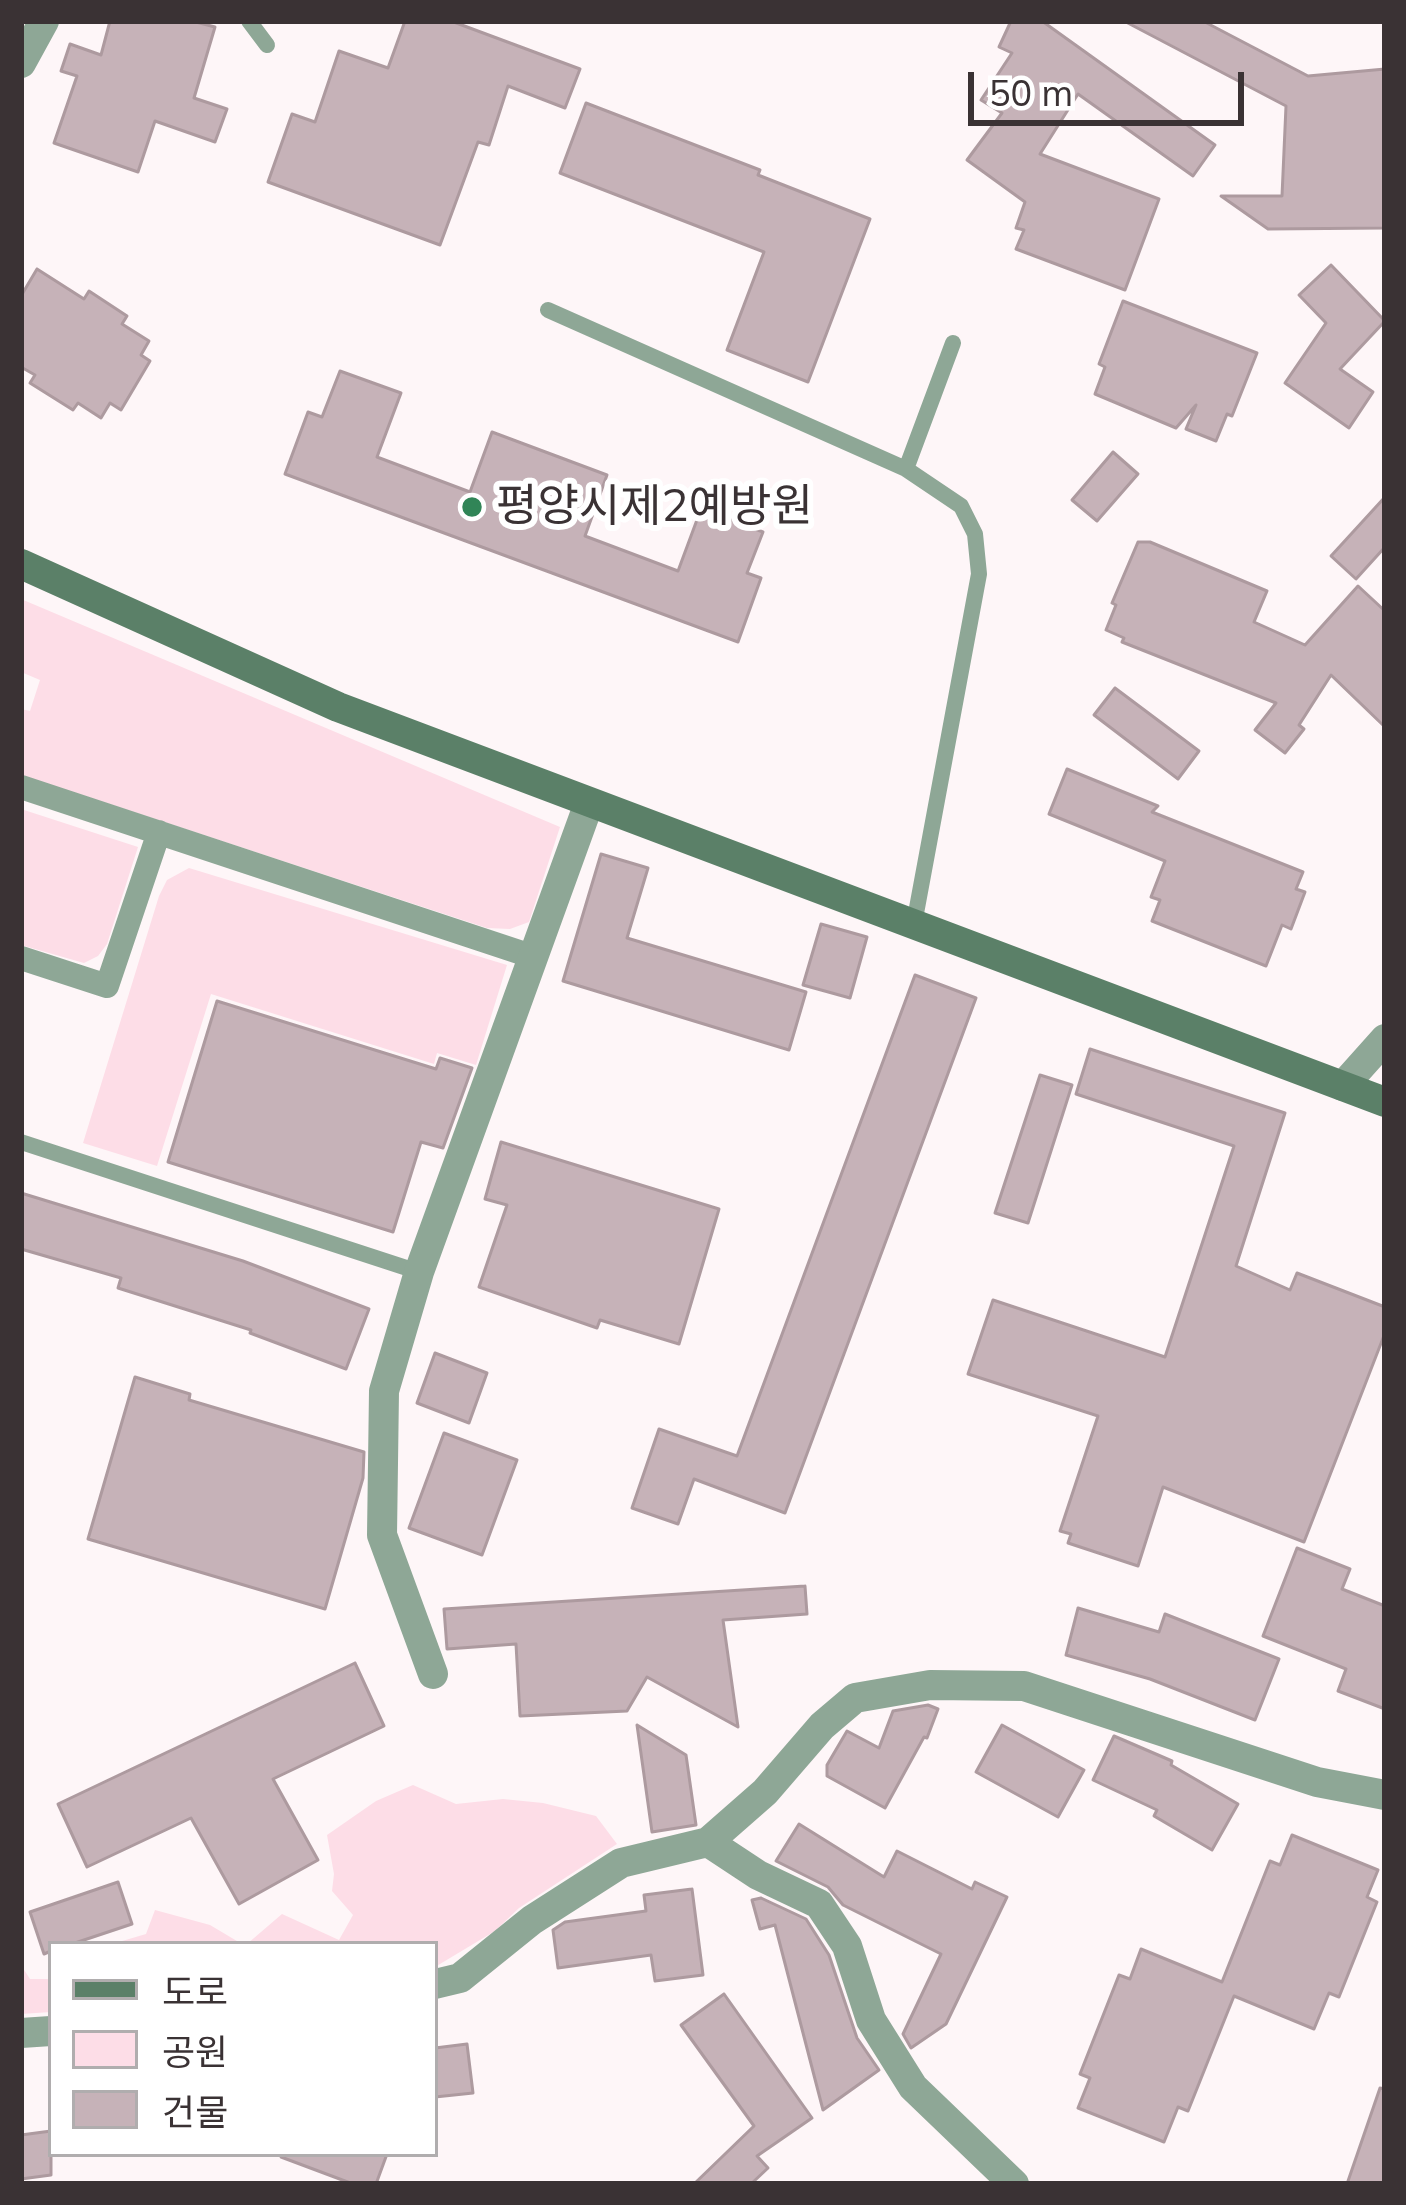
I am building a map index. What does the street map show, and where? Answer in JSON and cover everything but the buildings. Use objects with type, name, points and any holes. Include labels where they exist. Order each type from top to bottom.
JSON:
[{"type":"main road","points":[[21,564],[338,707],[1385,1102]]},
{"type":"street","points":[[21,63],[44,21]]},
{"type":"street","points":[[21,787],[531,956]]},
{"type":"street","points":[[433,1674],[382,1535],[384,1391],[418,1272],[590,803]]},
{"type":"street","points":[[21,958],[107,986],[159,832]]},
{"type":"street","points":[[1342,1086],[1385,1039]]},
{"type":"street","points":[[438,1983],[460,1978],[532,1919],[621,1863],[708,1842],[765,1792],[822,1726],[855,1698],[930,1685],[1024,1686],[1317,1782],[1385,1795]]},
{"type":"street","points":[[708,1842],[758,1875],[819,1904],[847,1946],[871,2020],[914,2087],[1014,2184]]},
{"type":"lane","points":[[249,21],[268,45]]},
{"type":"lane","points":[[548,310],[907,469],[961,506],[975,533],[980,574],[914,923]]},
{"type":"lane","points":[[907,469],[953,343]]},
{"type":"lane","points":[[21,1142],[418,1272]]},
{"type":"green space","points":[[21,599],[560,827],[529,922],[510,929],[487,928],[21,775],[21,709],[30,711],[40,680],[21,672]]},
{"type":"green space","points":[[21,809],[138,847],[107,944],[84,963],[21,945]]},
{"type":"green space","points":[[189,868],[507,965],[476,1065],[437,1053],[434,1064],[211,994],[157,1166],[83,1143],[159,896],[167,880]]},
{"type":"green space","points":[[413,1785],[456,1804],[503,1799],[543,1803],[596,1816],[617,1844],[519,1908],[495,1931],[438,1965],[438,1941],[250,1941],[282,1914],[339,1940],[353,1915],[332,1891],[327,1835],[376,1801]]},
{"type":"green space","points":[[155,1910],[210,1925],[237,1941],[122,1941],[146,1934]]},
{"type":"green space","points":[[21,1965],[30,1979],[48,1979],[48,2012],[21,2014]]},
{"type":"place","name":"평양시제2예방원","points":[[472,507]]}]
